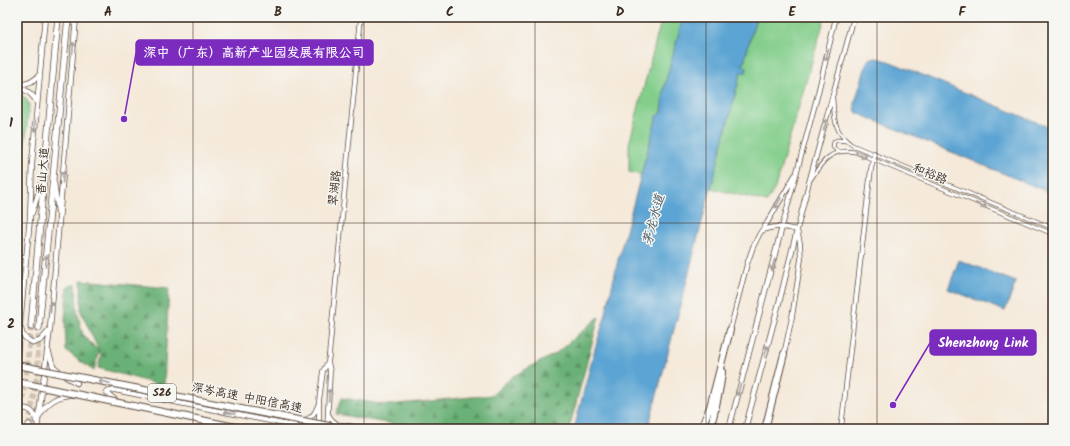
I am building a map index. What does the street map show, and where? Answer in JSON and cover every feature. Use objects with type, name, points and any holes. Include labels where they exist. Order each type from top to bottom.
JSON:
[{"type":"highway","name":"香山大道","points":[[30,327],[58,17]]},
{"type":"highway","name":"香山大道","points":[[40,328],[68,17]]},
{"type":"highway","points":[[701,429],[710,406],[730,330]]},
{"type":"highway","points":[[765,429],[784,354]]},
{"type":"highway","points":[[710,429],[721,387],[722,359]]},
{"type":"highway","name":"深岑高速 中阳信高速","points":[[17,365],[307,421]]},
{"type":"highway","name":"S26","points":[[17,382],[245,429]]},
{"type":"highway","points":[[307,421],[343,429]]},
{"type":"highway","points":[[307,421],[361,429]]},
{"type":"main road","points":[[17,355],[30,218],[32,163],[45,17]]},
{"type":"main road","points":[[37,428],[50,329],[76,17]]},
{"type":"main road","points":[[17,84],[29,84],[40,74]]},
{"type":"main road","points":[[17,88],[28,91],[37,102]]},
{"type":"main road","points":[[30,218],[44,176]]},
{"type":"main road","points":[[54,178],[59,222]]},
{"type":"main road","points":[[729,429],[782,227]]},
{"type":"main road","points":[[746,429],[747,420],[797,230]]},
{"type":"main road","points":[[20,326],[21,334],[26,340],[34,343],[41,340],[50,329]]},
{"type":"main road","points":[[17,338],[19,332]]},
{"type":"main road","points":[[48,345],[53,366],[66,377],[77,383]]},
{"type":"main road","points":[[38,419],[44,408],[50,402],[68,395],[81,395]]},
{"type":"main road","points":[[17,411],[26,408],[30,410],[36,417],[37,428]]},
{"type":"street","name":"翠湖路","points":[[327,429],[330,371],[328,362],[362,17]]},
{"type":"street","points":[[782,227],[817,97],[836,17]]},
{"type":"street","points":[[784,354],[801,259],[797,230],[854,17]]},
{"type":"street","points":[[832,96],[836,126],[846,141]]},
{"type":"street","points":[[809,182],[819,165],[827,158],[838,152],[833,147],[834,143],[837,140],[846,141]]},
{"type":"street","name":"和裕路","points":[[846,141],[852,145],[1053,228]]},
{"type":"street","name":"和裕路","points":[[838,152],[855,152],[1053,234]]},
{"type":"street","points":[[841,429],[874,153]]},
{"type":"street","points":[[730,330],[754,244],[798,169]]},
{"type":"street","points":[[760,232],[767,229],[782,227],[797,230]]},
{"type":"street","points":[[17,256],[26,257]]},
{"type":"street","name":"翠湖路","points":[[319,429],[319,401],[323,371],[328,362]]},
{"type":"street","points":[[256,429],[117,402],[106,392],[114,390],[309,429]]},
{"type":"street","points":[[287,425],[313,416],[319,401]]},
{"type":"street","points":[[328,414],[332,420],[343,429]]},
{"type":"green space","points":[[662,17],[683,17],[664,88],[662,113],[657,116],[641,175],[629,172],[629,144]]},
{"type":"green space","points":[[756,17],[825,17],[775,188],[767,202],[711,188],[741,72],[746,73],[743,67]]},
{"type":"green space","points":[[17,94],[24,98],[29,105],[19,206],[17,206]]},
{"type":"green space","points":[[81,280],[169,288],[164,386],[98,368],[101,355],[81,312]]},
{"type":"green space","points":[[76,284],[77,311],[83,335],[99,351],[94,371],[66,351],[65,321],[67,287]]},
{"type":"green space","points":[[599,317],[569,429],[420,429],[336,414],[342,398],[387,405],[492,395],[513,376],[555,354]]},
{"type":"water","name":"茅龙水道","points":[[683,17],[756,17],[743,66],[747,68],[746,73],[741,72],[648,429],[574,429],[594,352],[605,317],[618,260],[657,116],[662,113],[664,88]]},
{"type":"water","points":[[871,58],[890,62],[1053,129],[1053,194],[857,113],[855,109],[855,102],[867,62]]},
{"type":"water","points":[[959,260],[1016,282],[1005,311],[948,289]]},
{"type":"tunnel","points":[[19,425],[31,327]]},
{"type":"tunnel","points":[[29,425],[37,376],[39,328]]},
{"type":"place","name":"深中（广东）高新产业园发展有限公司","points":[[124,119]]},
{"type":"place","name":"Shenzhong Link","points":[[893,405]]}]
